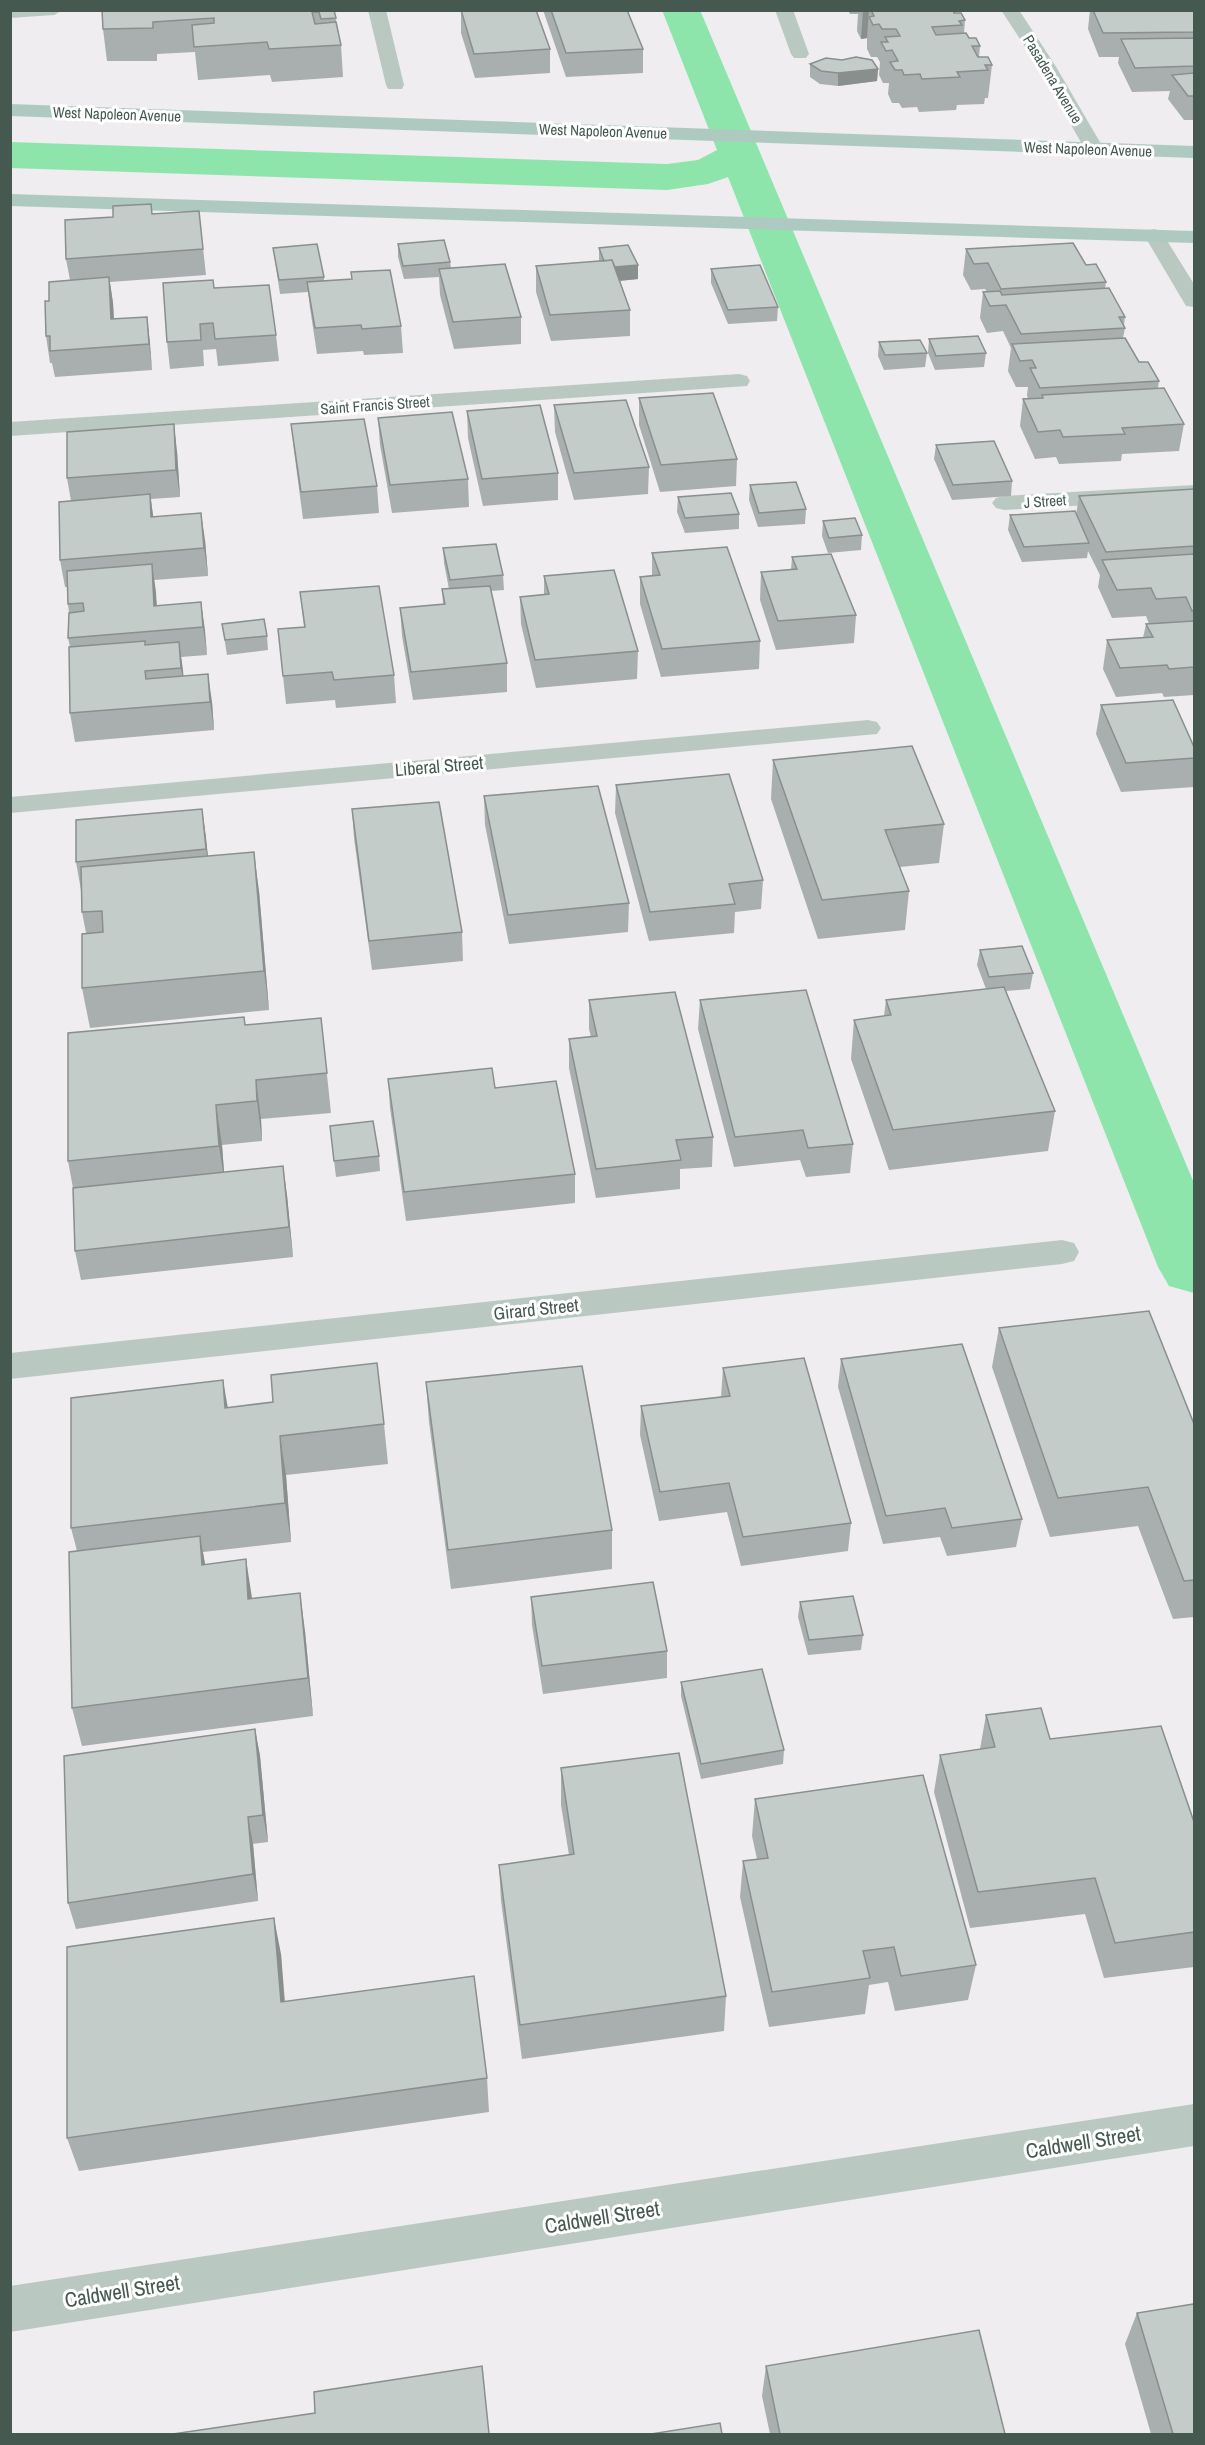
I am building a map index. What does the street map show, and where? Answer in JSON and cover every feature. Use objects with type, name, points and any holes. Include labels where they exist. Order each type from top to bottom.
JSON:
[{"type":"main road","name":"West Napoleon Avenue","points":[[10,110],[1194,152]]},
{"type":"main road","points":[[10,200],[754,221],[1194,237]]},
{"type":"street","points":[[10,13],[54,10]]},
{"type":"street","points":[[377,10],[395,85]]},
{"type":"street","points":[[784,10],[800,54]]},
{"type":"street","name":"Pasadena Avenue","points":[[1010,10],[1046,65],[1094,149]]},
{"type":"street","points":[[1154,235],[1194,301]]},
{"type":"street","name":"Saint Francis Street","points":[[10,429],[739,381]]},
{"type":"street","name":"J Street","points":[[1004,503],[1194,492]]},
{"type":"street","name":"Liberal Street","points":[[10,805],[868,728]]},
{"type":"street","name":"Girard Street","points":[[10,1366],[1062,1252]]},
{"type":"street","name":"Caldwell Street","points":[[10,2309],[1194,2125]]},
{"type":"building","points":[[102,10],[334,10],[336,18],[321,19],[319,12],[312,12],[315,24],[336,22],[341,45],[269,49],[267,42],[194,47],[192,25],[214,23],[214,18],[153,22],[153,28],[103,29]]},
{"type":"building","points":[[461,10],[536,10],[550,49],[474,54]]},
{"type":"building","points":[[551,10],[627,10],[643,49],[566,53]]},
{"type":"building","points":[[871,10],[953,10],[954,13],[961,13],[965,20],[959,21],[962,25],[932,27],[936,35],[966,33],[969,38],[976,38],[980,46],[972,46],[978,57],[988,57],[992,65],[985,65],[988,70],[957,72],[960,77],[922,79],[920,74],[904,75],[902,70],[895,70],[890,62],[898,61],[892,50],[886,51],[881,42],[888,42],[885,37],[900,36],[896,29],[882,29],[879,24],[873,25],[869,17],[874,16]]},
{"type":"building","points":[[1093,10],[1194,10],[1194,32],[1103,33]]},
{"type":"building","points":[[1194,38],[1194,66],[1135,68],[1121,39]]},
{"type":"building","points":[[856,57],[872,60],[878,69],[838,73],[821,71],[810,64],[826,58],[842,60]]},
{"type":"building","points":[[1194,73],[1194,96],[1188,96],[1172,75]]},
{"type":"building","points":[[151,204],[152,214],[199,211],[203,249],[66,259],[65,220],[113,217],[113,206]]},
{"type":"building","points":[[444,240],[450,262],[403,266],[398,244]]},
{"type":"building","points":[[1073,243],[1086,265],[1096,264],[1106,282],[1001,289],[988,263],[974,264],[966,249]]},
{"type":"building","points":[[317,244],[324,277],[279,280],[273,248]]},
{"type":"building","points":[[628,245],[638,265],[615,267],[612,260],[604,261],[599,248]]},
{"type":"building","points":[[612,260],[630,310],[550,315],[536,266]]},
{"type":"building","points":[[505,264],[521,317],[453,322],[439,269]]},
{"type":"building","points":[[760,265],[778,307],[728,310],[711,269]]},
{"type":"building","points":[[390,270],[401,326],[362,329],[361,325],[315,328],[307,282],[352,279],[351,272]]},
{"type":"building","points":[[109,277],[111,319],[147,317],[149,344],[50,351],[50,336],[46,336],[45,301],[49,301],[49,282]]},
{"type":"building","points":[[213,280],[214,288],[269,285],[276,335],[215,339],[213,323],[200,324],[201,340],[167,342],[163,283]]},
{"type":"building","points":[[1109,288],[1125,317],[1119,317],[1125,328],[1021,334],[1006,305],[990,306],[983,292],[1000,291],[1002,295]]},
{"type":"building","points":[[978,336],[986,353],[936,356],[929,339]]},
{"type":"building","points":[[1125,338],[1139,362],[1148,362],[1159,381],[1040,388],[1030,368],[1036,368],[1032,360],[1020,361],[1012,344]]},
{"type":"building","points":[[920,340],[927,353],[885,355],[879,342]]},
{"type":"building","points":[[1164,388],[1184,424],[1122,428],[1125,434],[1063,437],[1060,430],[1038,432],[1023,399],[1043,398],[1042,395]]},
{"type":"building","points":[[713,393],[737,459],[661,465],[639,398]]},
{"type":"building","points":[[626,400],[649,467],[574,473],[554,405]]},
{"type":"building","points":[[540,405],[558,473],[482,479],[467,411]]},
{"type":"building","points":[[452,412],[468,479],[390,485],[378,418]]},
{"type":"building","points":[[364,419],[377,486],[301,492],[291,424]]},
{"type":"building","points":[[174,424],[176,470],[67,478],[67,432]]},
{"type":"building","points":[[994,441],[1012,481],[953,485],[936,445]]},
{"type":"building","points":[[796,482],[806,509],[759,513],[750,485]]},
{"type":"building","points":[[1194,489],[1194,546],[1106,552],[1079,496]]},
{"type":"building","points":[[731,493],[739,514],[685,518],[678,497]]},
{"type":"building","points":[[150,494],[151,517],[201,513],[204,548],[60,560],[59,502]]},
{"type":"building","points":[[1075,511],[1089,543],[1024,547],[1010,515]]},
{"type":"building","points":[[855,518],[862,535],[829,538],[823,521]]},
{"type":"building","points":[[496,544],[503,575],[450,580],[443,548]]},
{"type":"building","points":[[727,547],[760,641],[662,649],[640,577],[660,575],[652,553]]},
{"type":"building","points":[[831,554],[856,615],[778,621],[761,572],[797,569],[792,557]]},
{"type":"building","points":[[1194,554],[1194,610],[1192,611],[1186,597],[1156,599],[1151,588],[1117,590],[1102,560]]},
{"type":"building","points":[[152,564],[154,606],[201,602],[203,627],[68,638],[69,613],[84,611],[83,603],[68,604],[67,571]]},
{"type":"building","points":[[614,570],[638,651],[535,660],[520,597],[549,594],[544,576]]},
{"type":"building","points":[[379,586],[394,675],[334,680],[332,672],[283,676],[278,629],[305,627],[300,592]]},
{"type":"building","points":[[490,586],[507,663],[411,672],[400,608],[445,604],[442,589]]},
{"type":"building","points":[[264,619],[267,636],[225,640],[222,624]]},
{"type":"building","points":[[1194,621],[1194,667],[1169,669],[1167,665],[1120,668],[1107,640],[1153,637],[1146,624]]},
{"type":"building","points":[[145,641],[145,645],[179,642],[181,668],[145,671],[146,679],[208,674],[210,702],[70,713],[69,647]]},
{"type":"building","points":[[1173,700],[1194,747],[1194,758],[1126,763],[1101,705]]},
{"type":"building","points":[[912,746],[944,824],[885,830],[909,891],[822,900],[773,760]]},
{"type":"building","points":[[729,774],[763,880],[729,884],[735,904],[650,912],[616,785]]},
{"type":"building","points":[[598,786],[629,903],[508,915],[484,796]]},
{"type":"building","points":[[439,802],[462,932],[369,941],[352,809]]},
{"type":"building","points":[[202,809],[206,849],[76,862],[76,820]]},
{"type":"building","points":[[254,852],[264,971],[82,988],[82,934],[103,932],[102,911],[82,912],[81,867]]},
{"type":"building","points":[[1022,946],[1033,973],[989,977],[980,950]]},
{"type":"building","points":[[1004,987],[1055,1111],[893,1130],[854,1020],[891,1015],[886,1000]]},
{"type":"building","points":[[806,990],[853,1144],[808,1148],[803,1130],[735,1137],[700,1000]]},
{"type":"building","points":[[675,992],[713,1137],[676,1140],[681,1160],[596,1169],[569,1039],[597,1036],[589,1000]]},
{"type":"building","points":[[244,1017],[245,1025],[321,1018],[327,1073],[256,1080],[257,1101],[216,1105],[219,1146],[68,1161],[68,1033]]},
{"type":"building","points":[[492,1068],[495,1088],[556,1081],[575,1174],[404,1192],[388,1079]]},
{"type":"building","points":[[373,1121],[379,1156],[334,1161],[330,1126]]},
{"type":"building","points":[[283,1166],[289,1227],[75,1251],[73,1188]]},
{"type":"building","points":[[1149,1311],[1194,1424],[1194,1580],[1184,1581],[1148,1487],[1058,1498],[999,1328]]},
{"type":"building","points":[[962,1344],[1022,1519],[952,1528],[945,1508],[886,1516],[841,1359]]},
{"type":"building","points":[[804,1358],[851,1523],[743,1537],[729,1483],[660,1492],[641,1406],[730,1396],[723,1368]]},
{"type":"building","points":[[377,1363],[384,1424],[280,1436],[285,1503],[71,1528],[71,1398],[223,1380],[225,1408],[273,1402],[271,1375]]},
{"type":"building","points":[[582,1366],[612,1530],[448,1550],[426,1382]]},
{"type":"building","points":[[200,1536],[202,1565],[246,1559],[248,1599],[300,1593],[308,1678],[72,1708],[69,1552]]},
{"type":"building","points":[[653,1582],[667,1651],[542,1666],[531,1597]]},
{"type":"building","points":[[853,1596],[863,1635],[809,1640],[800,1602]]},
{"type":"building","points":[[762,1669],[784,1750],[701,1764],[681,1682]]},
{"type":"building","points":[[1041,1708],[1050,1739],[1161,1726],[1194,1822],[1194,1932],[1115,1943],[1095,1878],[978,1892],[940,1755],[995,1747],[986,1715]]},
{"type":"building","points":[[255,1729],[263,1815],[248,1817],[253,1874],[68,1903],[64,1756]]},
{"type":"building","points":[[679,1753],[726,1996],[520,2025],[499,1865],[574,1854],[561,1768]]},
{"type":"building","points":[[923,1775],[976,1965],[901,1976],[894,1947],[863,1951],[870,1978],[772,1992],[743,1861],[768,1858],[755,1799]]},
{"type":"building","points":[[274,1918],[281,2002],[474,1976],[487,2078],[67,2138],[67,1947]]},
{"type":"building","points":[[1194,2304],[1194,2434],[1173,2434],[1137,2313]]},
{"type":"building","points":[[979,2330],[1005,2434],[780,2434],[766,2366]]},
{"type":"building","points":[[482,2366],[489,2434],[173,2434],[315,2413],[314,2392]]},
{"type":"building","points":[[720,2423],[722,2434],[651,2434]]},
{"type":"waterway","points":[[681,10],[740,155]]},
{"type":"waterway","points":[[10,155],[667,177],[708,171],[740,155]]},
{"type":"waterway","points":[[740,155],[1194,1267]]}]
